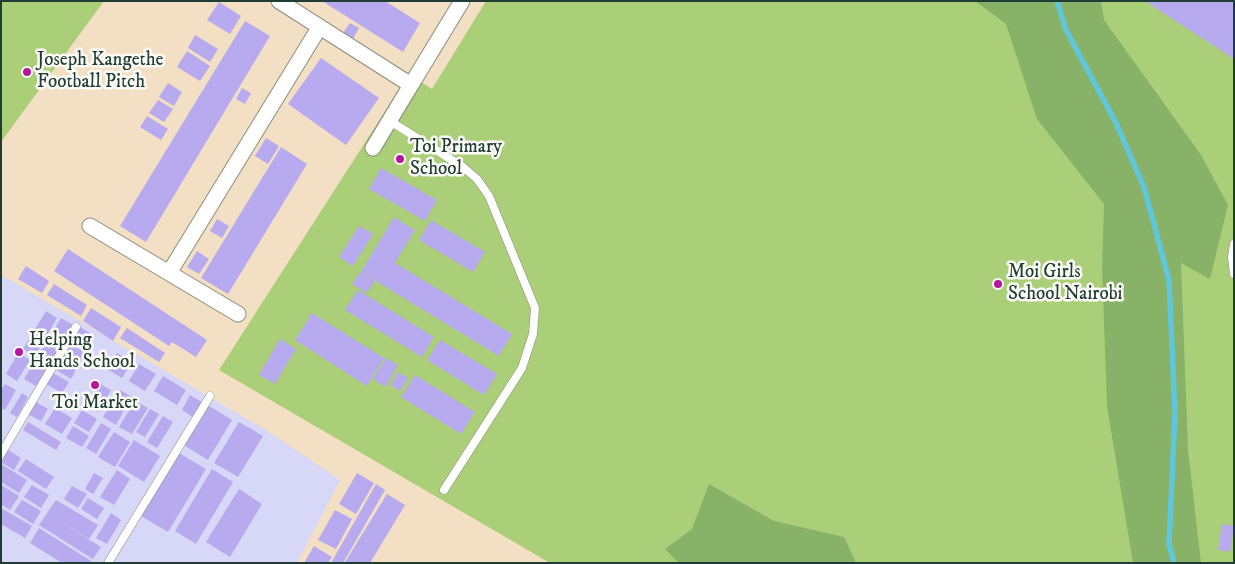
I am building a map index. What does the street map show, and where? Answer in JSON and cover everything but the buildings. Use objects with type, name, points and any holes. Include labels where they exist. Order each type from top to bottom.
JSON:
[{"type":"street","points":[[279,1],[412,86]]},
{"type":"street","points":[[373,148],[462,1]]},
{"type":"street","points":[[169,273],[319,28]]},
{"type":"street","points":[[90,226],[238,314]]},
{"type":"lane","points":[[390,121],[456,162],[477,179],[489,196],[535,308],[533,334],[522,368],[444,490]]},
{"type":"lane","points":[[1234,244],[1232,257],[1234,274]]},
{"type":"lane","points":[[1,454],[76,328]]},
{"type":"lane","points":[[108,563],[210,396]]},
{"type":"shaded area","name":"Toi Market","points":[[1,275],[266,430],[340,480],[297,563],[1,563]]},
{"type":"green space","name":"Joseph Kangethe Football Pitch","points":[[1,1],[104,1],[1,142]]},
{"type":"green space","points":[[486,1],[1234,1],[1234,563],[550,563],[219,370],[409,74],[432,89]]},
{"type":"green space","points":[[975,1],[1101,1],[1104,20],[1201,155],[1228,205],[1210,279],[1181,263],[1188,450],[1201,563],[1133,563],[1107,406],[1102,268],[1104,204],[1037,119],[1006,24]]},
{"type":"green space","points":[[709,484],[774,521],[844,537],[856,563],[679,563],[665,549],[692,529]]},
{"type":"waterway","points":[[1057,1],[1066,30],[1116,123],[1144,187],[1169,280],[1175,413],[1169,544],[1174,563]]},
{"type":"place","name":"Joseph Kangethe Football Pitch","points":[[27,72]]},
{"type":"place","name":"Toi Primary School","points":[[400,159]]},
{"type":"place","name":"Moi Girls School Nairobi","points":[[998,284]]},
{"type":"place","name":"Helping Hands School","points":[[19,352]]},
{"type":"place","name":"Toi Market","points":[[95,385]]}]
